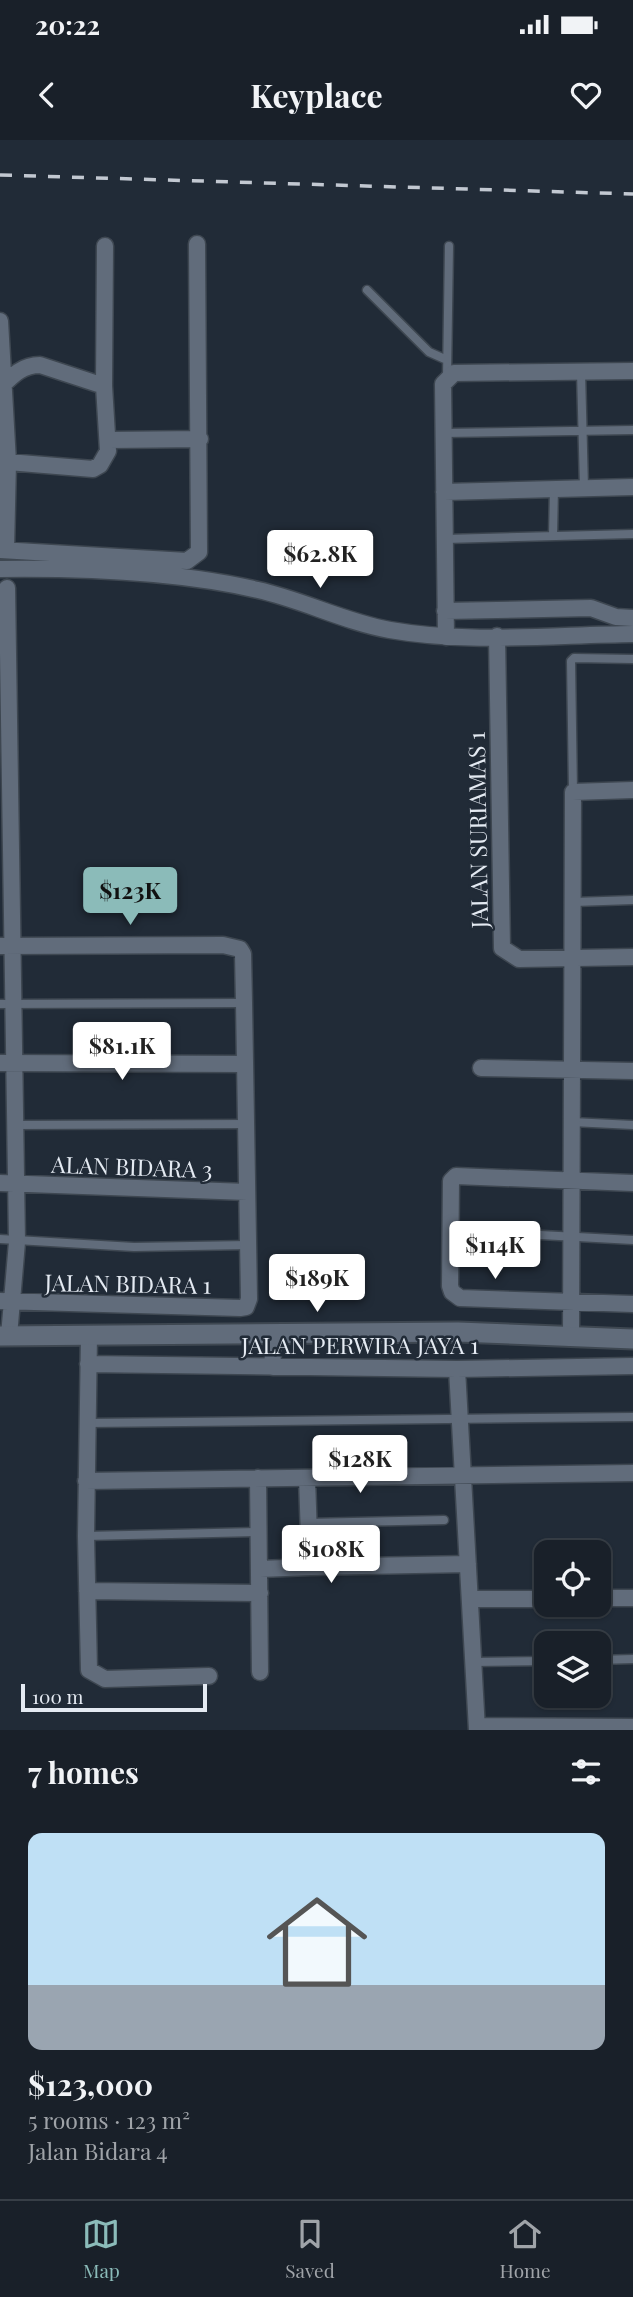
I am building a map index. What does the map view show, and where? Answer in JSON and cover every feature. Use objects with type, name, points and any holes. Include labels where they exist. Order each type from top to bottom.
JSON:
[{"type":"street","points":[[0,321],[8,462],[3,550],[187,561],[195,557],[201,542],[197,244]]},
{"type":"street","points":[[8,462],[93,469],[105,458],[109,439],[104,386],[104,246]]},
{"type":"street","points":[[2,387],[18,371],[30,365],[40,365],[104,386]]},
{"type":"street","points":[[446,637],[443,384],[447,377],[454,373],[633,371]]},
{"type":"street","points":[[109,439],[200,439]]},
{"type":"street","points":[[444,492],[633,487]]},
{"type":"street","points":[[0,569],[104,572],[196,580],[258,590],[388,630],[446,637],[633,634]]},
{"type":"street","points":[[7,588],[4,649],[6,1063],[14,1125],[8,1184],[17,1242],[6,1302],[5,1336],[458,1332],[633,1339]]},
{"type":"street","points":[[445,611],[591,608],[616,617],[633,618]]},
{"type":"street","name":"JALAN SURIAMAS 1","points":[[497,636],[502,948],[519,959],[572,959]]},
{"type":"street","points":[[571,1338],[573,792],[633,790]]},
{"type":"street","points":[[5,946],[223,945],[240,949],[244,1003],[248,1245]]},
{"type":"street","points":[[572,959],[633,957]]},
{"type":"street","points":[[6,1063],[245,1064]]},
{"type":"street","points":[[481,1068],[633,1071]]},
{"type":"street","points":[[633,1183],[453,1177],[449,1230],[450,1286],[455,1296],[633,1304]]},
{"type":"street","name":"ALAN BIDARA 3","points":[[8,1184],[247,1192]]},
{"type":"street","name":"JALAN BIDARA 1","points":[[6,1302],[246,1307],[249,1299],[248,1245]]},
{"type":"street","points":[[89,1335],[86,1423],[89,1670],[105,1679],[209,1676]]},
{"type":"street","points":[[272,1335],[273,1367]]},
{"type":"street","name":"JALAN PERWIRA JAYA 1","points":[[88,1364],[457,1369],[633,1366]]},
{"type":"street","points":[[457,1369],[477,1728],[633,1727]]},
{"type":"street","points":[[86,1480],[633,1473]]},
{"type":"street","points":[[258,1478],[260,1672]]},
{"type":"street","points":[[307,1478],[310,1567]]},
{"type":"street","points":[[260,1569],[468,1564]]},
{"type":"street","points":[[87,1591],[260,1593]]},
{"type":"street","points":[[611,1598],[633,1598]]},
{"type":"street","points":[[470,1599],[534,1599]]},
{"type":"lane","points":[[447,377],[449,246]]},
{"type":"lane","points":[[367,290],[429,352],[447,360]]},
{"type":"lane","points":[[580,372],[584,488]]},
{"type":"lane","points":[[444,433],[633,430]]},
{"type":"lane","points":[[553,536],[554,488]]},
{"type":"lane","points":[[445,539],[633,534]]},
{"type":"lane","points":[[573,792],[571,661],[574,658],[633,659]]},
{"type":"lane","points":[[574,902],[633,900]]},
{"type":"lane","points":[[6,1004],[244,1003]]},
{"type":"lane","points":[[572,1122],[633,1125]]},
{"type":"lane","points":[[14,1125],[247,1124]]},
{"type":"lane","points":[[449,1230],[633,1240]]},
{"type":"lane","points":[[0,1240],[134,1247],[248,1245]]},
{"type":"lane","points":[[86,1423],[633,1416]]},
{"type":"lane","points":[[308,1523],[444,1520]]},
{"type":"lane","points":[[86,1536],[259,1532]]},
{"type":"lane","points":[[611,1660],[633,1659]]},
{"type":"lane","points":[[473,1662],[534,1661]]},
{"type":"railway","points":[[0,175],[633,194]]}]
